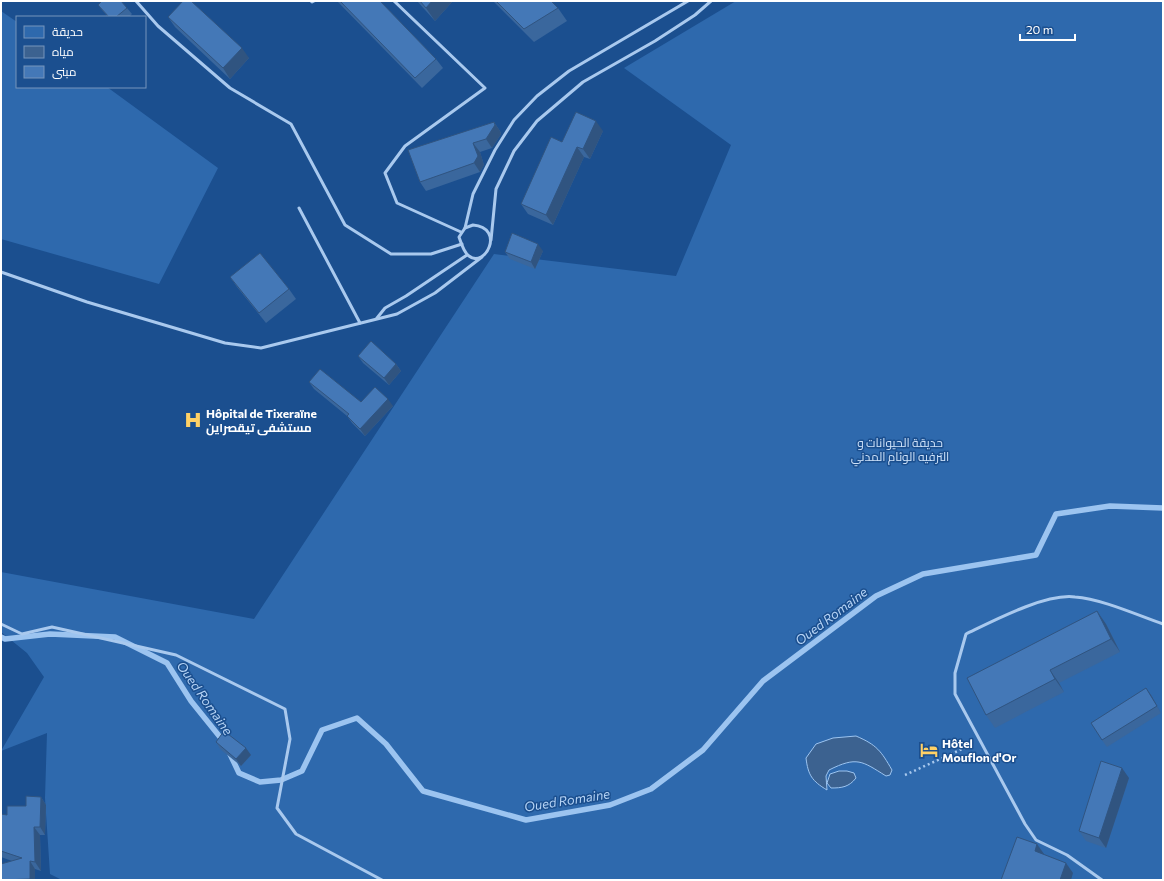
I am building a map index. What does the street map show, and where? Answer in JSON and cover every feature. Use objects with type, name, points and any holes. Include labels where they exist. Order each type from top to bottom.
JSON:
[{"type":"lane","points":[[136,1],[158,26],[230,88],[291,124],[344,225],[391,254],[431,254],[462,244]]},
{"type":"lane","points":[[394,1],[485,88],[405,146],[385,173],[397,203],[461,232]]},
{"type":"lane","points":[[465,228],[473,194],[495,150],[514,120],[537,96],[569,71],[688,1]]},
{"type":"lane","points":[[1,272],[87,302],[224,343],[261,348],[397,314],[435,294],[490,249],[496,189],[514,151],[537,121],[583,82],[655,40],[695,14],[711,1]]},
{"type":"lane","points":[[299,208],[360,323]]},
{"type":"lane","points":[[482,257],[470,258],[467,255],[459,237],[461,232],[465,228],[473,225],[479,226],[489,234],[491,240]]},
{"type":"lane","points":[[377,318],[385,308],[406,296],[467,255]]},
{"type":"lane","points":[[1102,880],[1067,855],[1036,840],[1025,824],[955,694],[955,673],[966,634],[1038,603],[1074,596],[1128,611],[1163,624]]},
{"type":"lane","points":[[1,624],[22,634],[52,627],[176,655],[285,709],[290,739],[277,808],[296,834],[382,880]]},
{"type":"path","points":[[906,775],[980,741]]},
{"type":"green space","name":"حديقة الحيوانات و الترفيه الوئام المدني","points":[[736,1],[1163,1],[1163,880],[62,880],[50,874],[45,798],[47,733],[1,751],[44,677],[27,653],[1,632],[1,572],[254,619],[494,254],[676,276],[731,145],[624,68]]},
{"type":"green space","points":[[1,11],[16,21],[16,88],[108,88],[218,168],[159,284],[1,239]]},
{"type":"water","points":[[856,736],[869,742],[878,749],[892,770],[890,775],[886,776],[859,762],[846,763],[829,770],[826,776],[827,790],[818,784],[812,777],[808,769],[806,758],[816,744],[833,738]]},
{"type":"water","points":[[839,771],[854,773],[856,778],[845,786],[831,788],[827,783],[830,774]]},
{"type":"building","points":[[102,1],[121,1],[127,8],[117,16],[108,16],[98,5]]},
{"type":"building","points":[[183,1],[191,1],[242,48],[223,68],[168,17]]},
{"type":"building","points":[[340,1],[380,1],[436,59],[415,78]]},
{"type":"building","points":[[420,1],[432,1],[426,8]]},
{"type":"building","points":[[496,1],[551,1],[558,8],[524,29]]},
{"type":"building","points":[[576,112],[596,121],[583,149],[577,147],[546,215],[521,204],[551,137],[562,142]]},
{"type":"building","points":[[494,122],[495,125],[486,139],[473,143],[478,156],[474,163],[420,182],[408,150]]},
{"type":"building","points":[[512,233],[538,244],[531,262],[505,252]]},
{"type":"building","points":[[260,253],[289,289],[259,313],[230,277]]},
{"type":"building","points":[[371,341],[396,364],[384,378],[358,356]]},
{"type":"building","points":[[320,369],[361,402],[375,387],[388,399],[360,429],[347,416],[349,414],[309,382]]},
{"type":"building","points":[[1097,611],[1111,639],[1050,670],[1055,679],[986,715],[967,678]]},
{"type":"building","points":[[1146,688],[1157,706],[1102,740],[1091,723]]},
{"type":"building","points":[[224,731],[246,748],[236,759],[216,742]]},
{"type":"building","points":[[1101,761],[1122,768],[1099,838],[1079,831]]},
{"type":"building","points":[[26,796],[41,797],[40,827],[34,827],[35,862],[30,861],[30,879],[1,880],[1,864],[22,858],[1,851],[1,814],[7,815],[7,806],[26,806]]},
{"type":"building","points":[[1017,837],[1037,844],[1035,851],[1066,863],[1060,880],[1001,880]]},
{"type":"waterway","name":"Oued Romaine","points":[[229,752],[239,773],[260,782],[281,780],[302,771],[322,730],[357,718],[386,744],[423,791],[526,820],[610,805],[651,789],[703,750],[763,681],[876,596],[923,574],[1036,555],[1056,514],[1110,506],[1163,508]]},
{"type":"waterway","name":"Oued Romaine","points":[[1,637],[5,639],[50,634],[115,637],[167,663],[191,701],[224,742]]},
{"type":"place","name":"Hôpital de Tixeraïne مستشفى تيقصراين","points":[[193,420]]},
{"type":"place","name":"Hôtel Mouflon d'Or","points":[[929,750]]}]
